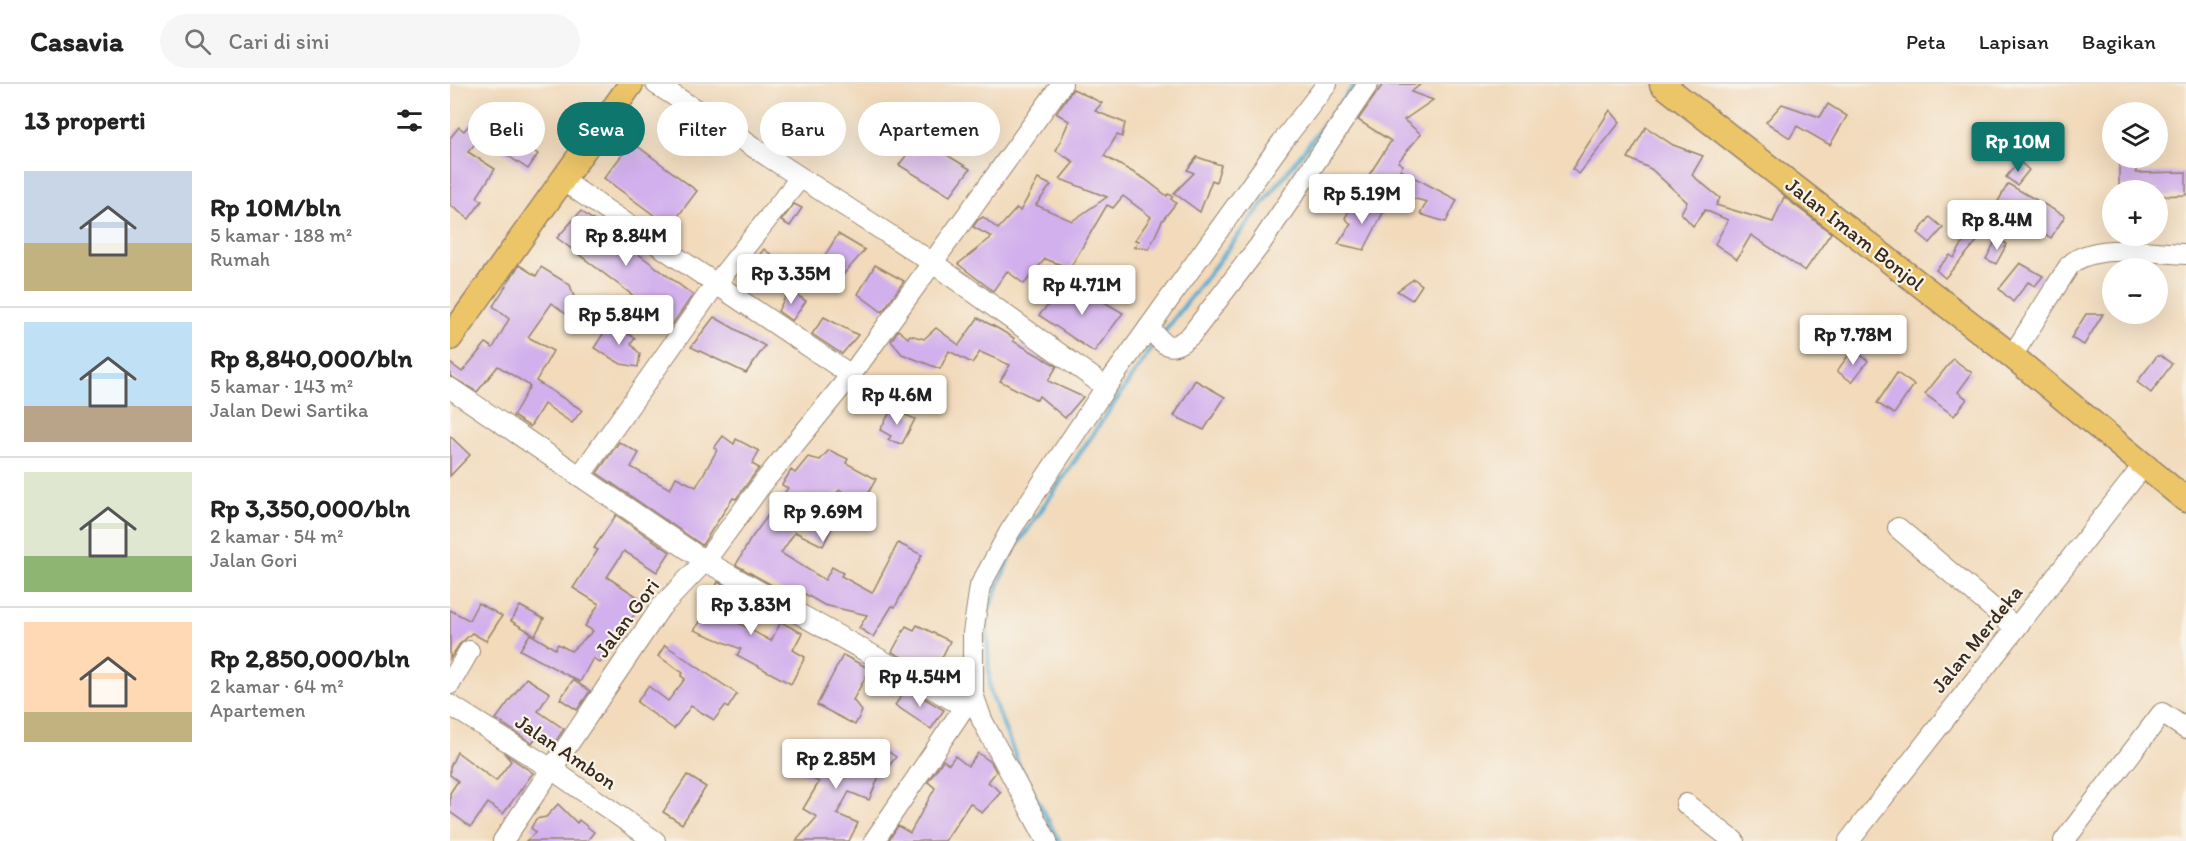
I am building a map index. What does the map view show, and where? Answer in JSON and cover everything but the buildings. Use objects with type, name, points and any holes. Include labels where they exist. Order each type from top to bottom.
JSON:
[{"type":"main road","points":[[450,338],[631,84]]},
{"type":"main road","name":"Jalan Imam Bonjol","points":[[1662,84],[2012,356],[2186,500]]},
{"type":"street","points":[[656,84],[933,263],[1106,387]]},
{"type":"street","name":"Jalan Gori","points":[[503,841],[550,768],[661,607],[705,561],[766,479],[851,375],[1062,84]]},
{"type":"street","points":[[874,841],[969,701],[973,633],[980,586],[1010,531],[1106,387],[1155,335],[1282,142],[1327,84]]},
{"type":"street","points":[[1155,335],[1176,347],[1191,335],[1259,246],[1368,84]]},
{"type":"street","points":[[580,476],[715,285],[800,178]]},
{"type":"street","points":[[562,180],[851,375]]},
{"type":"street","points":[[2012,356],[2069,266],[2080,256],[2108,252],[2186,254]]},
{"type":"street","points":[[450,388],[705,561],[969,701],[982,720],[1047,841]]},
{"type":"street","name":"Jalan Merdeka","points":[[1849,841],[2143,466]]},
{"type":"street","points":[[1898,528],[2016,628]]},
{"type":"street","points":[[450,684],[469,651]]},
{"type":"street","name":"Jalan Ambon","points":[[450,705],[550,768],[655,841]]},
{"type":"street","points":[[2064,841],[2162,712],[2186,729]]},
{"type":"street","points":[[1686,804],[1734,841]]},
{"type":"waterway","points":[[1161,336],[1355,84]]},
{"type":"waterway","points":[[1059,841],[1018,763],[990,691],[986,617],[1011,554],[1156,342]]}]
